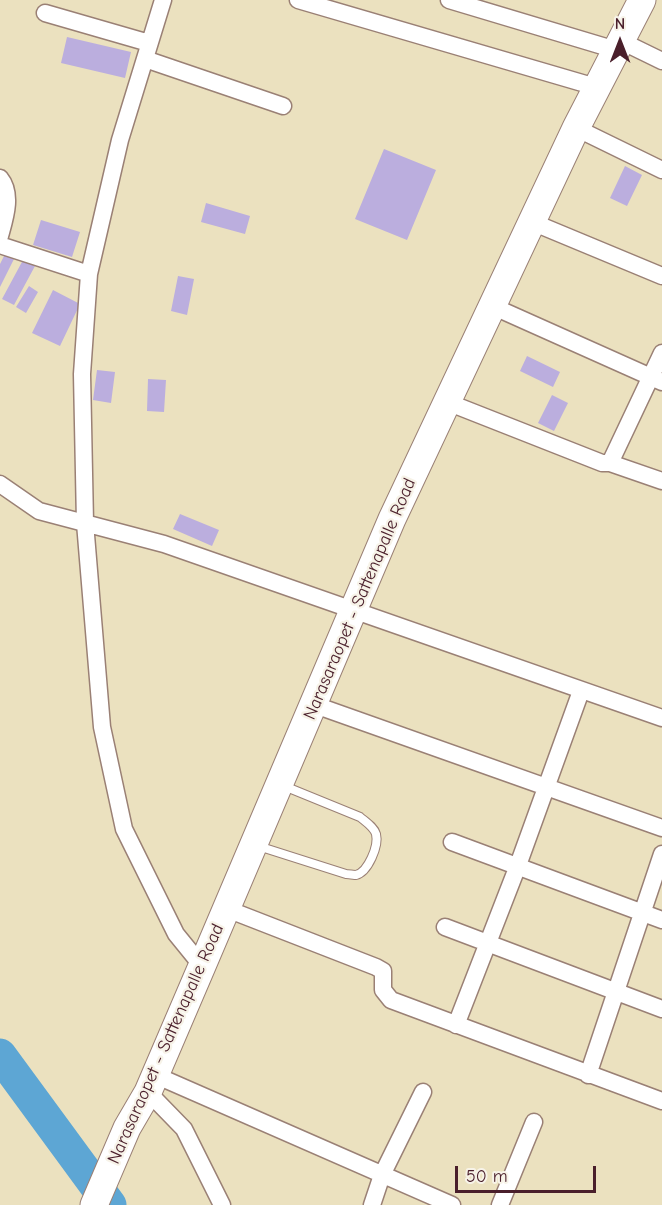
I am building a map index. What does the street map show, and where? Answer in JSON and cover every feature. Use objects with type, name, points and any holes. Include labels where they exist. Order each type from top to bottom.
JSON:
[{"type":"main road","name":"Narasaraopet - Sattenapalle Road","points":[[94,1205],[127,1128],[151,1083],[255,845],[392,519],[576,128],[642,0]]},
{"type":"street","points":[[163,0],[120,140],[89,274],[82,374],[85,523],[102,727],[124,829],[176,934],[202,966]]},
{"type":"street","points":[[298,0],[596,87]]},
{"type":"street","points":[[449,0],[618,46],[662,61]]},
{"type":"street","points":[[45,13],[149,43]]},
{"type":"street","points":[[145,59],[283,106]]},
{"type":"street","points":[[576,128],[662,170]]},
{"type":"street","points":[[0,178],[3,180],[7,208],[0,236]]},
{"type":"street","points":[[532,222],[662,276]]},
{"type":"street","points":[[0,245],[89,274]]},
{"type":"street","points":[[492,306],[656,379]]},
{"type":"street","points":[[610,463],[656,379],[662,353]]},
{"type":"street","points":[[447,402],[602,463],[610,463],[662,481]]},
{"type":"street","points":[[0,484],[39,511],[164,544],[662,718]]},
{"type":"street","points":[[456,1025],[517,868],[581,691]]},
{"type":"street","points":[[315,705],[662,828]]},
{"type":"street","points":[[452,842],[662,920]]},
{"type":"street","points":[[588,1075],[662,854]]},
{"type":"street","points":[[227,909],[376,967],[383,971],[383,990],[391,1000],[662,1101]]},
{"type":"street","points":[[445,927],[662,1009]]},
{"type":"street","points":[[151,1083],[452,1205]]},
{"type":"street","points":[[151,1083],[184,1129],[222,1205]]},
{"type":"street","points":[[372,1205],[382,1175],[423,1092]]},
{"type":"street","points":[[500,1205],[534,1122]]},
{"type":"lane","points":[[255,845],[346,874],[356,875],[363,871],[376,847],[376,834],[360,817],[280,784]]},
{"type":"building","points":[[67,37],[131,52],[125,78],[61,63]]},
{"type":"building","points":[[384,149],[436,170],[407,240],[355,219]]},
{"type":"building","points":[[625,166],[642,175],[627,206],[610,198]]},
{"type":"building","points":[[206,203],[250,216],[245,234],[201,222]]},
{"type":"building","points":[[41,220],[80,232],[72,257],[33,245]]},
{"type":"building","points":[[6,252],[15,257],[0,287],[0,264]]},
{"type":"building","points":[[23,260],[35,266],[14,305],[2,299]]},
{"type":"building","points":[[178,276],[194,279],[187,315],[171,311]]},
{"type":"building","points":[[29,286],[38,292],[26,313],[16,307]]},
{"type":"building","points":[[53,290],[80,304],[60,346],[32,333]]},
{"type":"building","points":[[527,356],[560,372],[553,387],[520,371]]},
{"type":"building","points":[[97,370],[115,372],[111,403],[93,400]]},
{"type":"building","points":[[148,379],[166,380],[164,412],[147,411]]},
{"type":"building","points":[[552,395],[568,403],[554,431],[538,423]]},
{"type":"building","points":[[180,514],[219,530],[212,546],[173,529]]},
{"type":"waterway","points":[[0,1055],[110,1205]]}]
